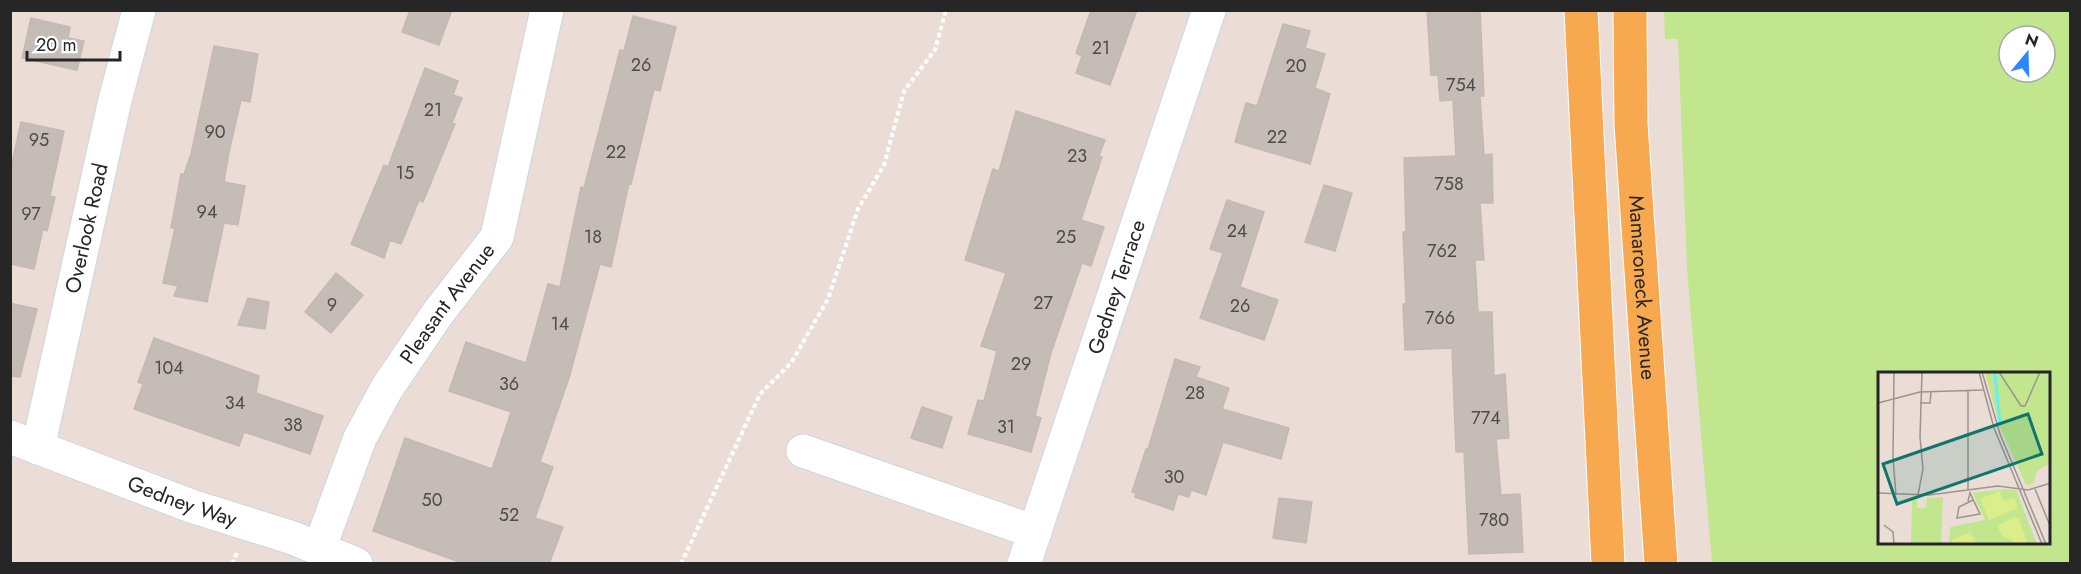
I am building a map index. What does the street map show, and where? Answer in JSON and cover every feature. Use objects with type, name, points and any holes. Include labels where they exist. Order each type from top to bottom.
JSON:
[{"type":"main road","points":[[1581,10],[1608,564]]},
{"type":"main road","name":"Mamaroneck Avenue","points":[[1630,10],[1631,124],[1661,564]]},
{"type":"street","name":"Overlook Road","points":[[24,442],[139,10]]},
{"type":"street","name":"Pleasant Avenue","points":[[319,549],[360,438],[387,388],[438,313],[497,237],[547,10]]},
{"type":"street","name":"Gedney Terrace","points":[[1024,564],[1209,10]]},
{"type":"street","name":"Gedney Way","points":[[24,442],[191,506],[293,538],[356,564]]},
{"type":"street","points":[[803,451],[1035,532]]},
{"type":"path","points":[[681,564],[760,394],[791,363],[828,299],[858,209],[884,165],[904,92],[935,50],[946,10]]},
{"type":"green space","points":[[1664,11],[2070,11],[2070,563],[1712,563],[1687,269],[1678,39],[1665,39]]},
{"type":"building","points":[[410,10],[452,10],[439,45],[402,32]]},
{"type":"building","points":[[1091,10],[1137,10],[1110,85],[1076,73],[1082,56],[1076,53]]},
{"type":"building","points":[[1427,10],[1480,10],[1484,96],[1480,96],[1484,155],[1492,154],[1493,203],[1480,203],[1484,260],[1475,260],[1478,312],[1492,312],[1494,376],[1505,374],[1509,438],[1496,439],[1501,495],[1520,494],[1523,552],[1469,554],[1464,452],[1456,452],[1452,348],[1405,350],[1404,158],[1456,156],[1453,100],[1440,101],[1438,75],[1431,75]]},
{"type":"building","points":[[633,16],[676,27],[660,91],[654,89],[631,184],[629,183],[611,267],[600,264],[569,378],[540,462],[553,467],[535,518],[563,527],[549,564],[465,564],[373,531],[405,438],[492,469],[511,412],[449,391],[466,342],[526,363],[548,284],[560,287],[581,187],[584,188],[620,50],[624,51]]},
{"type":"building","points":[[31,18],[70,27],[68,38],[84,41],[77,70],[22,58]]},
{"type":"building","points":[[1283,24],[1310,31],[1305,48],[1325,54],[1315,88],[1330,94],[1310,164],[1235,142],[1246,103],[1257,106]]},
{"type":"building","points":[[214,46],[258,54],[250,102],[241,100],[224,182],[245,186],[238,225],[224,223],[207,302],[174,296],[178,286],[163,283],[175,228],[171,228],[181,174],[184,174],[191,154]]},
{"type":"building","points":[[425,68],[458,81],[453,95],[462,98],[452,123],[455,124],[423,202],[419,200],[401,244],[390,240],[384,258],[351,244],[384,165],[388,167]]},
{"type":"building","points":[[1016,111],[1105,140],[1099,156],[1102,157],[1081,220],[1104,227],[1091,266],[1082,263],[1051,353],[1035,416],[1041,418],[1031,452],[968,434],[978,400],[984,401],[997,351],[981,346],[1006,273],[965,260],[993,169],[999,171]]},
{"type":"building","points":[[21,122],[64,131],[50,196],[55,197],[47,231],[43,229],[34,269],[10,264],[10,172]]},
{"type":"building","points":[[1324,185],[1352,193],[1335,251],[1305,242]]},
{"type":"building","points":[[1227,200],[1264,212],[1240,287],[1278,300],[1264,340],[1200,318],[1223,253],[1210,249]]},
{"type":"building","points":[[336,273],[363,295],[331,333],[305,312]]},
{"type":"building","points":[[248,298],[269,302],[265,329],[238,325]]},
{"type":"building","points":[[10,303],[37,309],[20,377],[10,376]]},
{"type":"building","points":[[154,338],[259,376],[256,393],[323,416],[310,454],[244,432],[239,446],[134,409],[143,384],[138,382]]},
{"type":"building","points":[[1175,359],[1200,367],[1196,377],[1229,388],[1222,409],[1289,428],[1281,459],[1223,442],[1206,495],[1191,490],[1189,497],[1178,494],[1173,510],[1135,497],[1136,493],[1132,492],[1146,449],[1148,449]]},
{"type":"building","points":[[922,407],[952,417],[942,448],[911,438]]},
{"type":"building","points":[[1279,498],[1312,502],[1306,543],[1273,538]]}]
